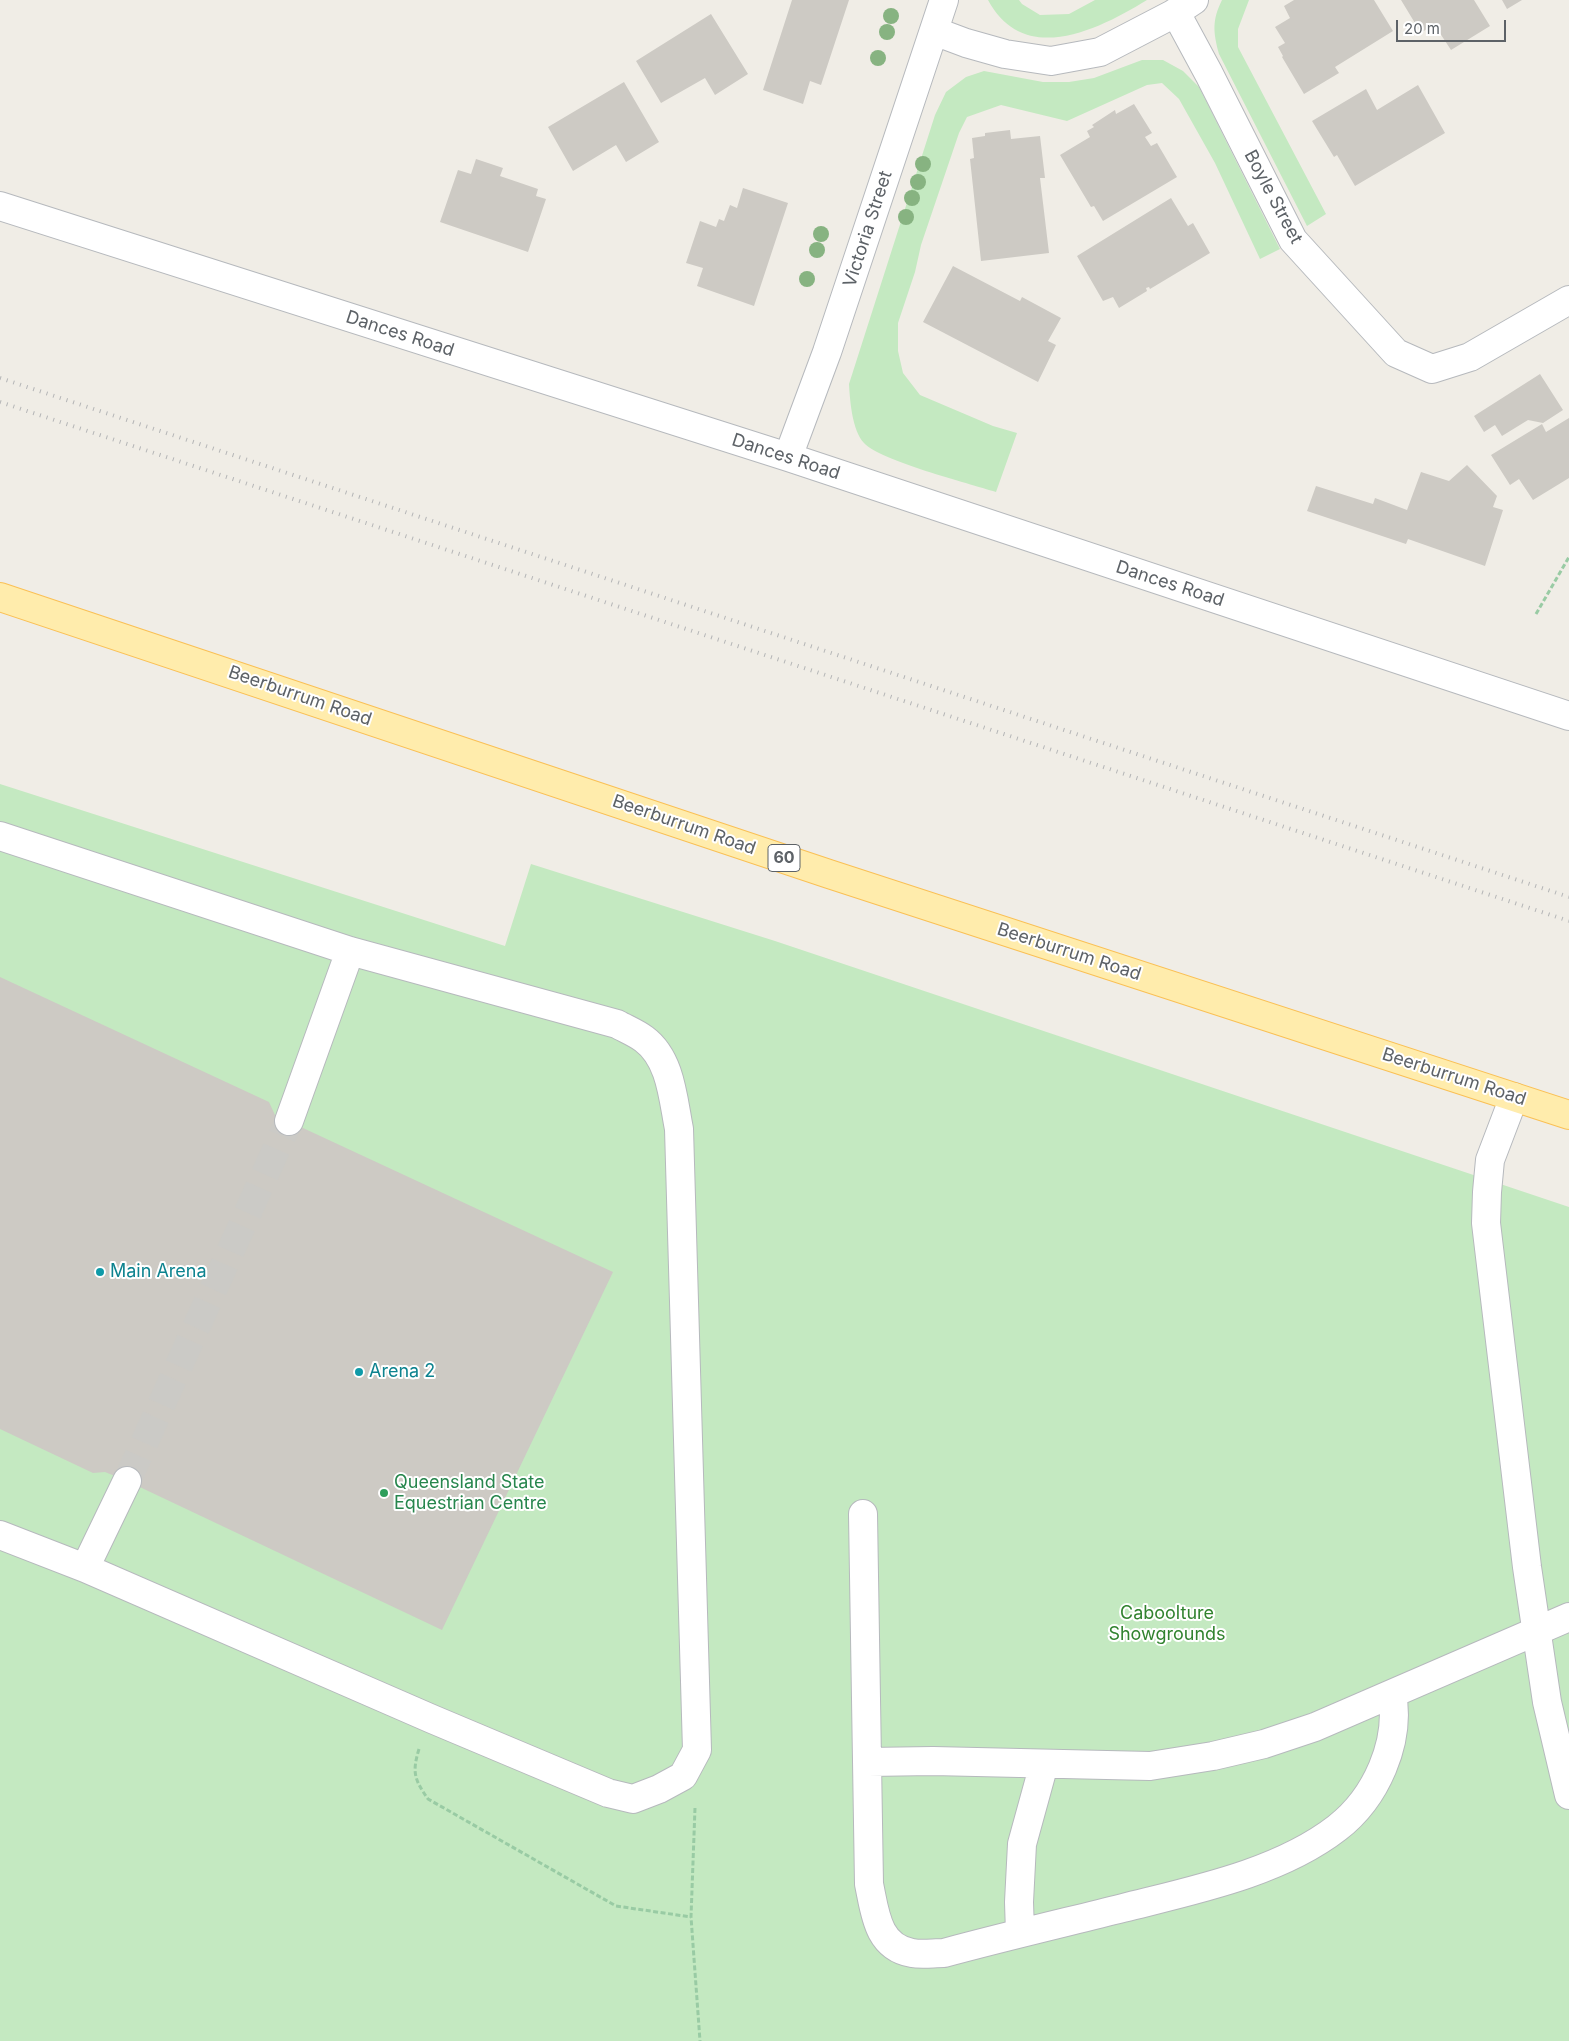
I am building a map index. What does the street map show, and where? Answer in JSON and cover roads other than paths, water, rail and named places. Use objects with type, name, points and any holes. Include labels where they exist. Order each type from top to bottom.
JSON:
[{"type":"main road","name":"Beerburrum Road","points":[[0,597],[829,874],[1569,1115]]},
{"type":"street","name":"Victoria Street","points":[[788,457],[827,352],[944,0]]},
{"type":"street","points":[[934,30],[966,43],[1005,54],[1051,61],[1100,52],[1185,6]]},
{"type":"street","name":"Boyle Street","points":[[1185,6],[1213,82],[1293,240],[1396,353],[1432,369],[1470,357],[1569,300]]},
{"type":"street","name":"Dances Road","points":[[0,206],[788,457],[1569,716]]},
{"type":"street","points":[[0,836],[350,951],[617,1024],[645,1040],[663,1062],[679,1129],[697,1750],[683,1776],[670,1783],[633,1799],[608,1793],[432,1719],[85,1568],[0,1535]]},
{"type":"street","points":[[289,1121],[350,951]]},
{"type":"street","points":[[1514,1097],[1490,1160],[1486,1223],[1536,1632],[1547,1702],[1569,1795]]},
{"type":"street","points":[[85,1568],[127,1481]]},
{"type":"street","points":[[863,1514],[869,1884],[876,1922],[890,1944],[911,1953],[944,1953],[1185,1893],[1252,1872],[1296,1853],[1338,1827],[1374,1787],[1387,1754],[1393,1730],[1395,1711],[1392,1694]]},
{"type":"street","points":[[868,1762],[933,1761],[1150,1766],[1213,1756],[1264,1744],[1315,1728],[1569,1617]]},
{"type":"street","points":[[1020,1933],[1019,1902],[1022,1844],[1044,1764]]},
{"type":"tunnel","points":[[127,1481],[289,1121]]},
{"type":"railway","points":[[0,378],[1569,897]]},
{"type":"railway","points":[[0,402],[1569,921]]},
{"type":"place","name":"Main Arena","points":[[100,1272]]},
{"type":"place","name":"Arena 2","points":[[359,1372]]},
{"type":"place","name":"Queensland State Equestrian Centre","points":[[384,1493]]},
{"type":"park label","name":"Caboolture Showgrounds","points":[[1167,1624]]}]
